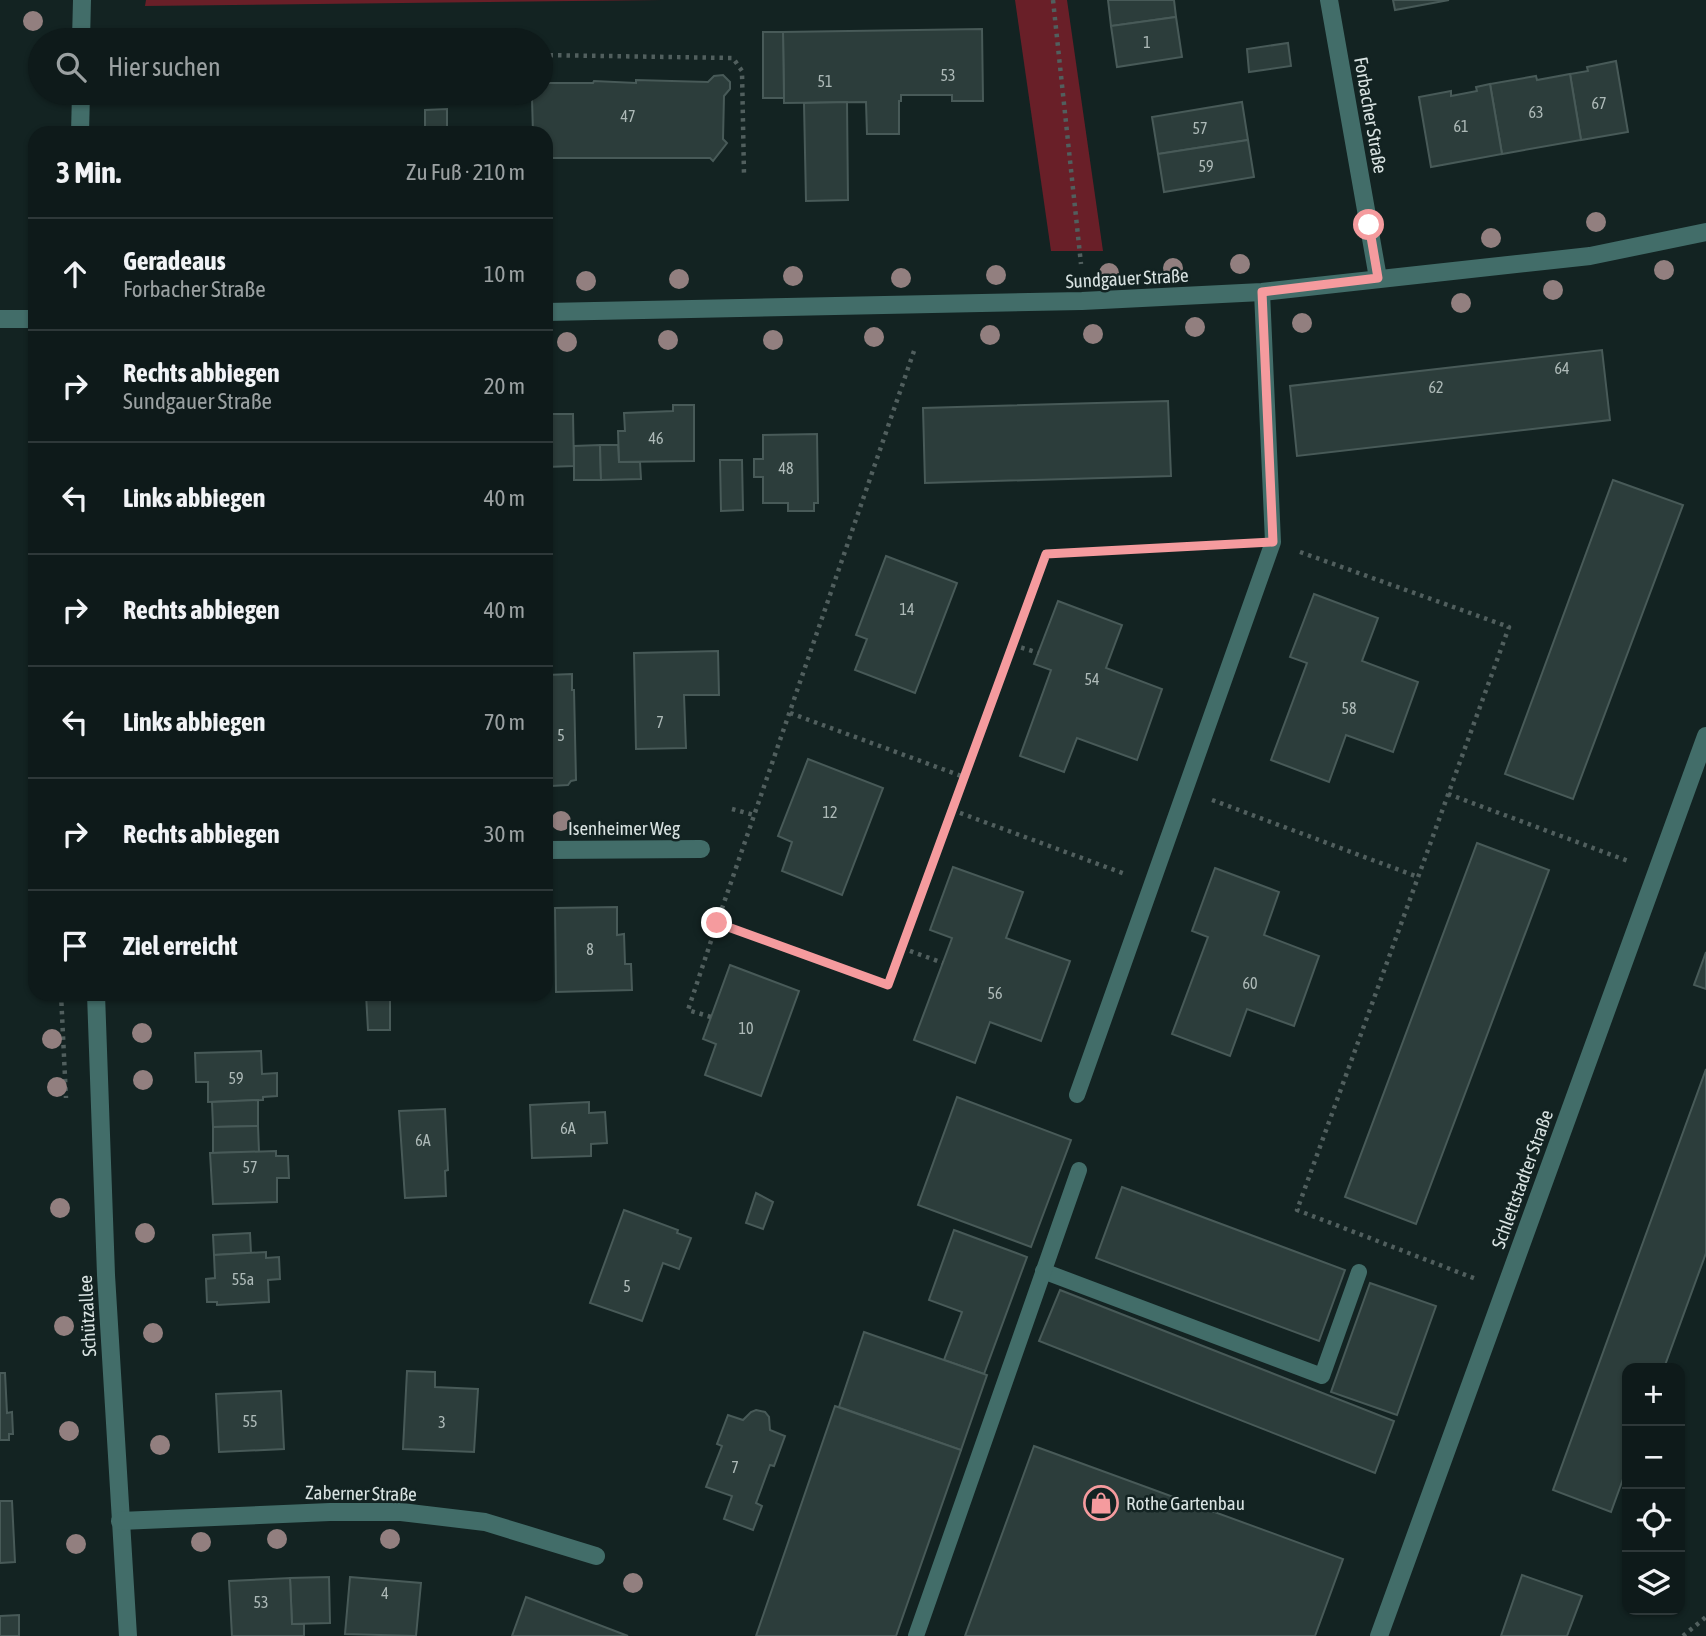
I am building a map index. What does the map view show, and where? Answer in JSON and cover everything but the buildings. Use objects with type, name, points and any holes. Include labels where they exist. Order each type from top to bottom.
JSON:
[{"type":"street","points":[[81,28],[82,0]]},
{"type":"street","name":"Forbacher Straße","points":[[1329,0],[1378,278]]},
{"type":"street","points":[[80,105],[80,126]]},
{"type":"street","name":"Sundgauer Straße","points":[[553,312],[1082,302],[1262,292],[1590,256],[1706,232]]},
{"type":"street","points":[[0,319],[28,319]]},
{"type":"street","name":"Schlettstadter Straße","points":[[1379,1636],[1706,736]]},
{"type":"street","name":"Isenheimer Weg","points":[[553,850],[701,849]]},
{"type":"street","name":"Schützallee","points":[[96,1001],[106,1275],[128,1636]]},
{"type":"street","name":"Zaberner Straße","points":[[120,1521],[401,1511],[485,1522],[596,1556]]},
{"type":"lane","points":[[1077,1095],[1273,542],[1262,292]]},
{"type":"lane","points":[[916,1636],[1079,1170]]},
{"type":"lane","points":[[1044,1271],[1322,1376],[1359,1272]]},
{"type":"path","points":[[1053,0],[1081,264]]},
{"type":"path","points":[[553,55],[733,58],[742,71],[744,175]]},
{"type":"path","points":[[711,1017],[688,1010],[914,351]]},
{"type":"path","points":[[717,923],[888,985],[1046,554],[1273,542],[1509,627],[1297,1210],[1482,1281]]},
{"type":"path","points":[[1013,645],[1039,653]]},
{"type":"path","points":[[790,713],[964,776]]},
{"type":"path","points":[[1185,790],[1418,877]]},
{"type":"path","points":[[1448,794],[1634,863]]},
{"type":"path","points":[[732,809],[754,815]]},
{"type":"path","points":[[952,810],[1152,883]]},
{"type":"path","points":[[902,948],[943,963]]},
{"type":"path","points":[[1683,1636],[1706,1617]]},
{"type":"shaded area","points":[[146,0],[662,0],[145,6]]},
{"type":"shaded area","points":[[1015,0],[1067,0],[1103,251],[1051,251]]},
{"type":"place","name":"Rothe Gartenbau","points":[[1101,1503]]},
{"type":"route","points":[[717,923],[888,985],[1046,554],[1273,542],[1262,292],[1378,278],[1369,225]]}]
